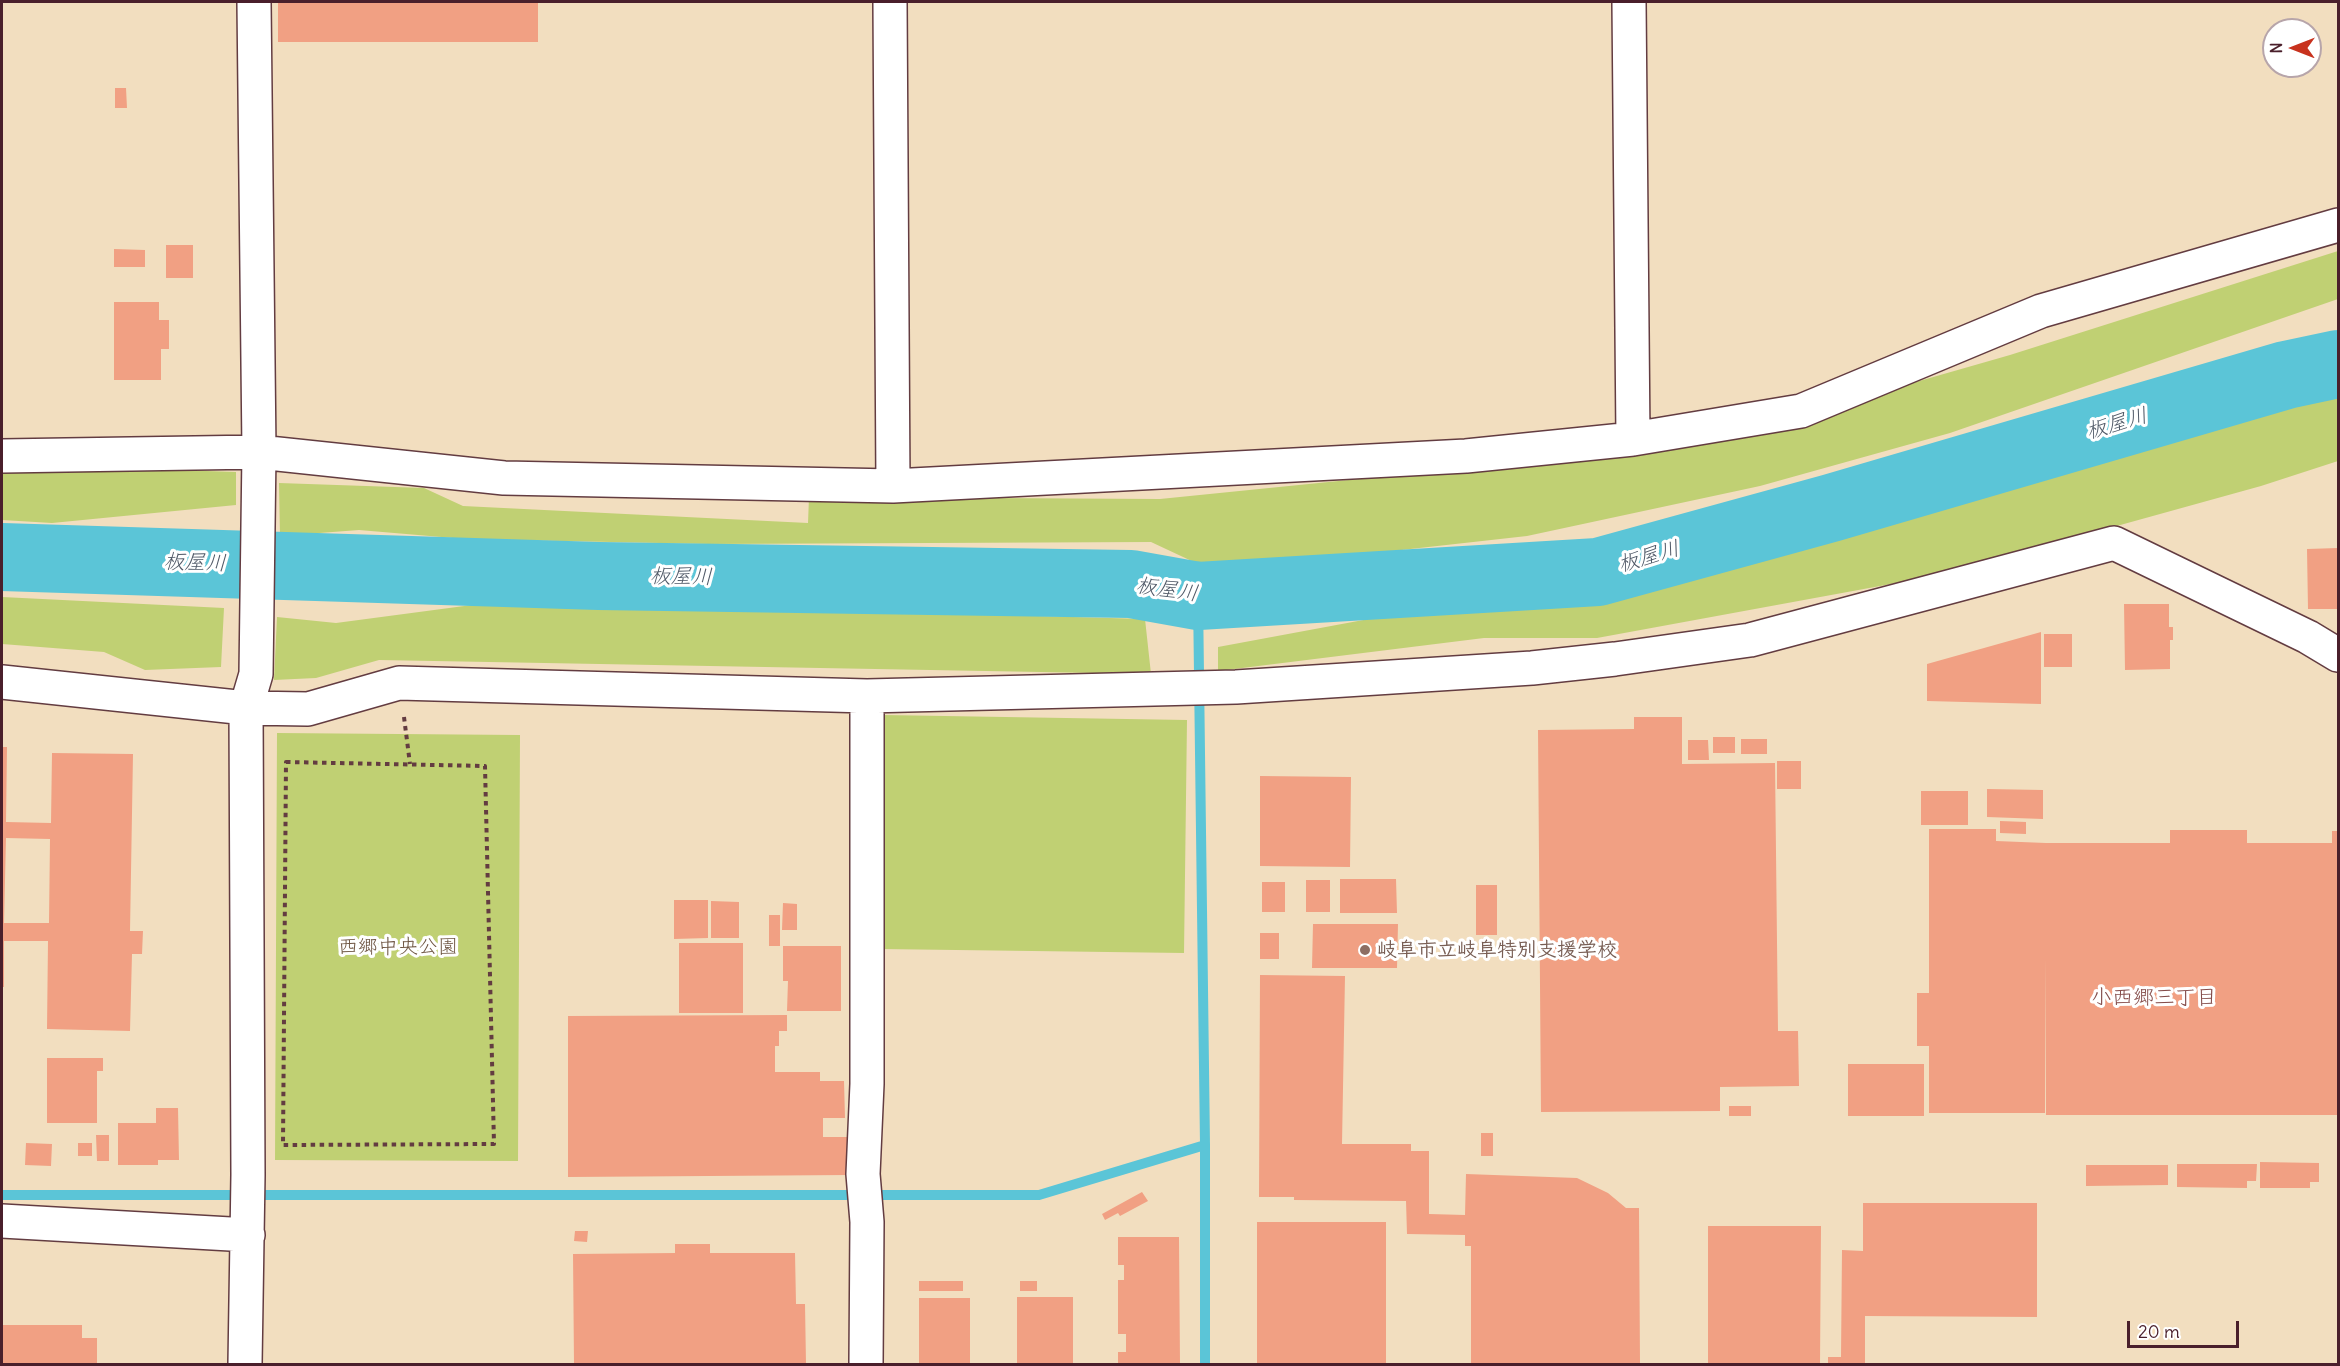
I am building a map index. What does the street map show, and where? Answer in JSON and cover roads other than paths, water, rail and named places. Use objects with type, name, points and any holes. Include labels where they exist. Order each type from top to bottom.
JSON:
[{"type":"street","points":[[245,1365],[248,1235],[246,708],[256,674],[259,452],[254,2]]},
{"type":"street","points":[[890,2],[893,486]]},
{"type":"street","points":[[1629,2],[1633,439]]},
{"type":"street","points":[[2,456],[259,452],[504,478],[893,486],[1466,456],[1633,439],[1801,411],[2041,311],[2338,225]]},
{"type":"street","points":[[2,682],[246,708],[308,709],[399,683],[867,696],[1236,687],[1532,668],[1750,640],[2114,543],[2308,637],[2338,655]]},
{"type":"street","points":[[866,1365],[867,1222],[863,1174],[867,1084],[867,696]]},
{"type":"street","points":[[2,1221],[248,1235]]},
{"type":"waterway","name":"板屋川","points":[[2,557],[599,576],[1131,584],[1198,596],[1598,572],[1831,508],[2286,375],[2338,364]]},
{"type":"waterway","points":[[2,1195],[1039,1195],[1205,1145],[1198,596]]},
{"type":"waterway","points":[[1205,1145],[1205,1364]]},
{"type":"place","name":"岐阜市立岐阜特別支援学校","points":[[1365,950]]},
{"type":"district","name":"小西郷三丁目","points":[[2154,998]]},
{"type":"park label","name":"西郷中央公園","points":[[398,947]]}]
